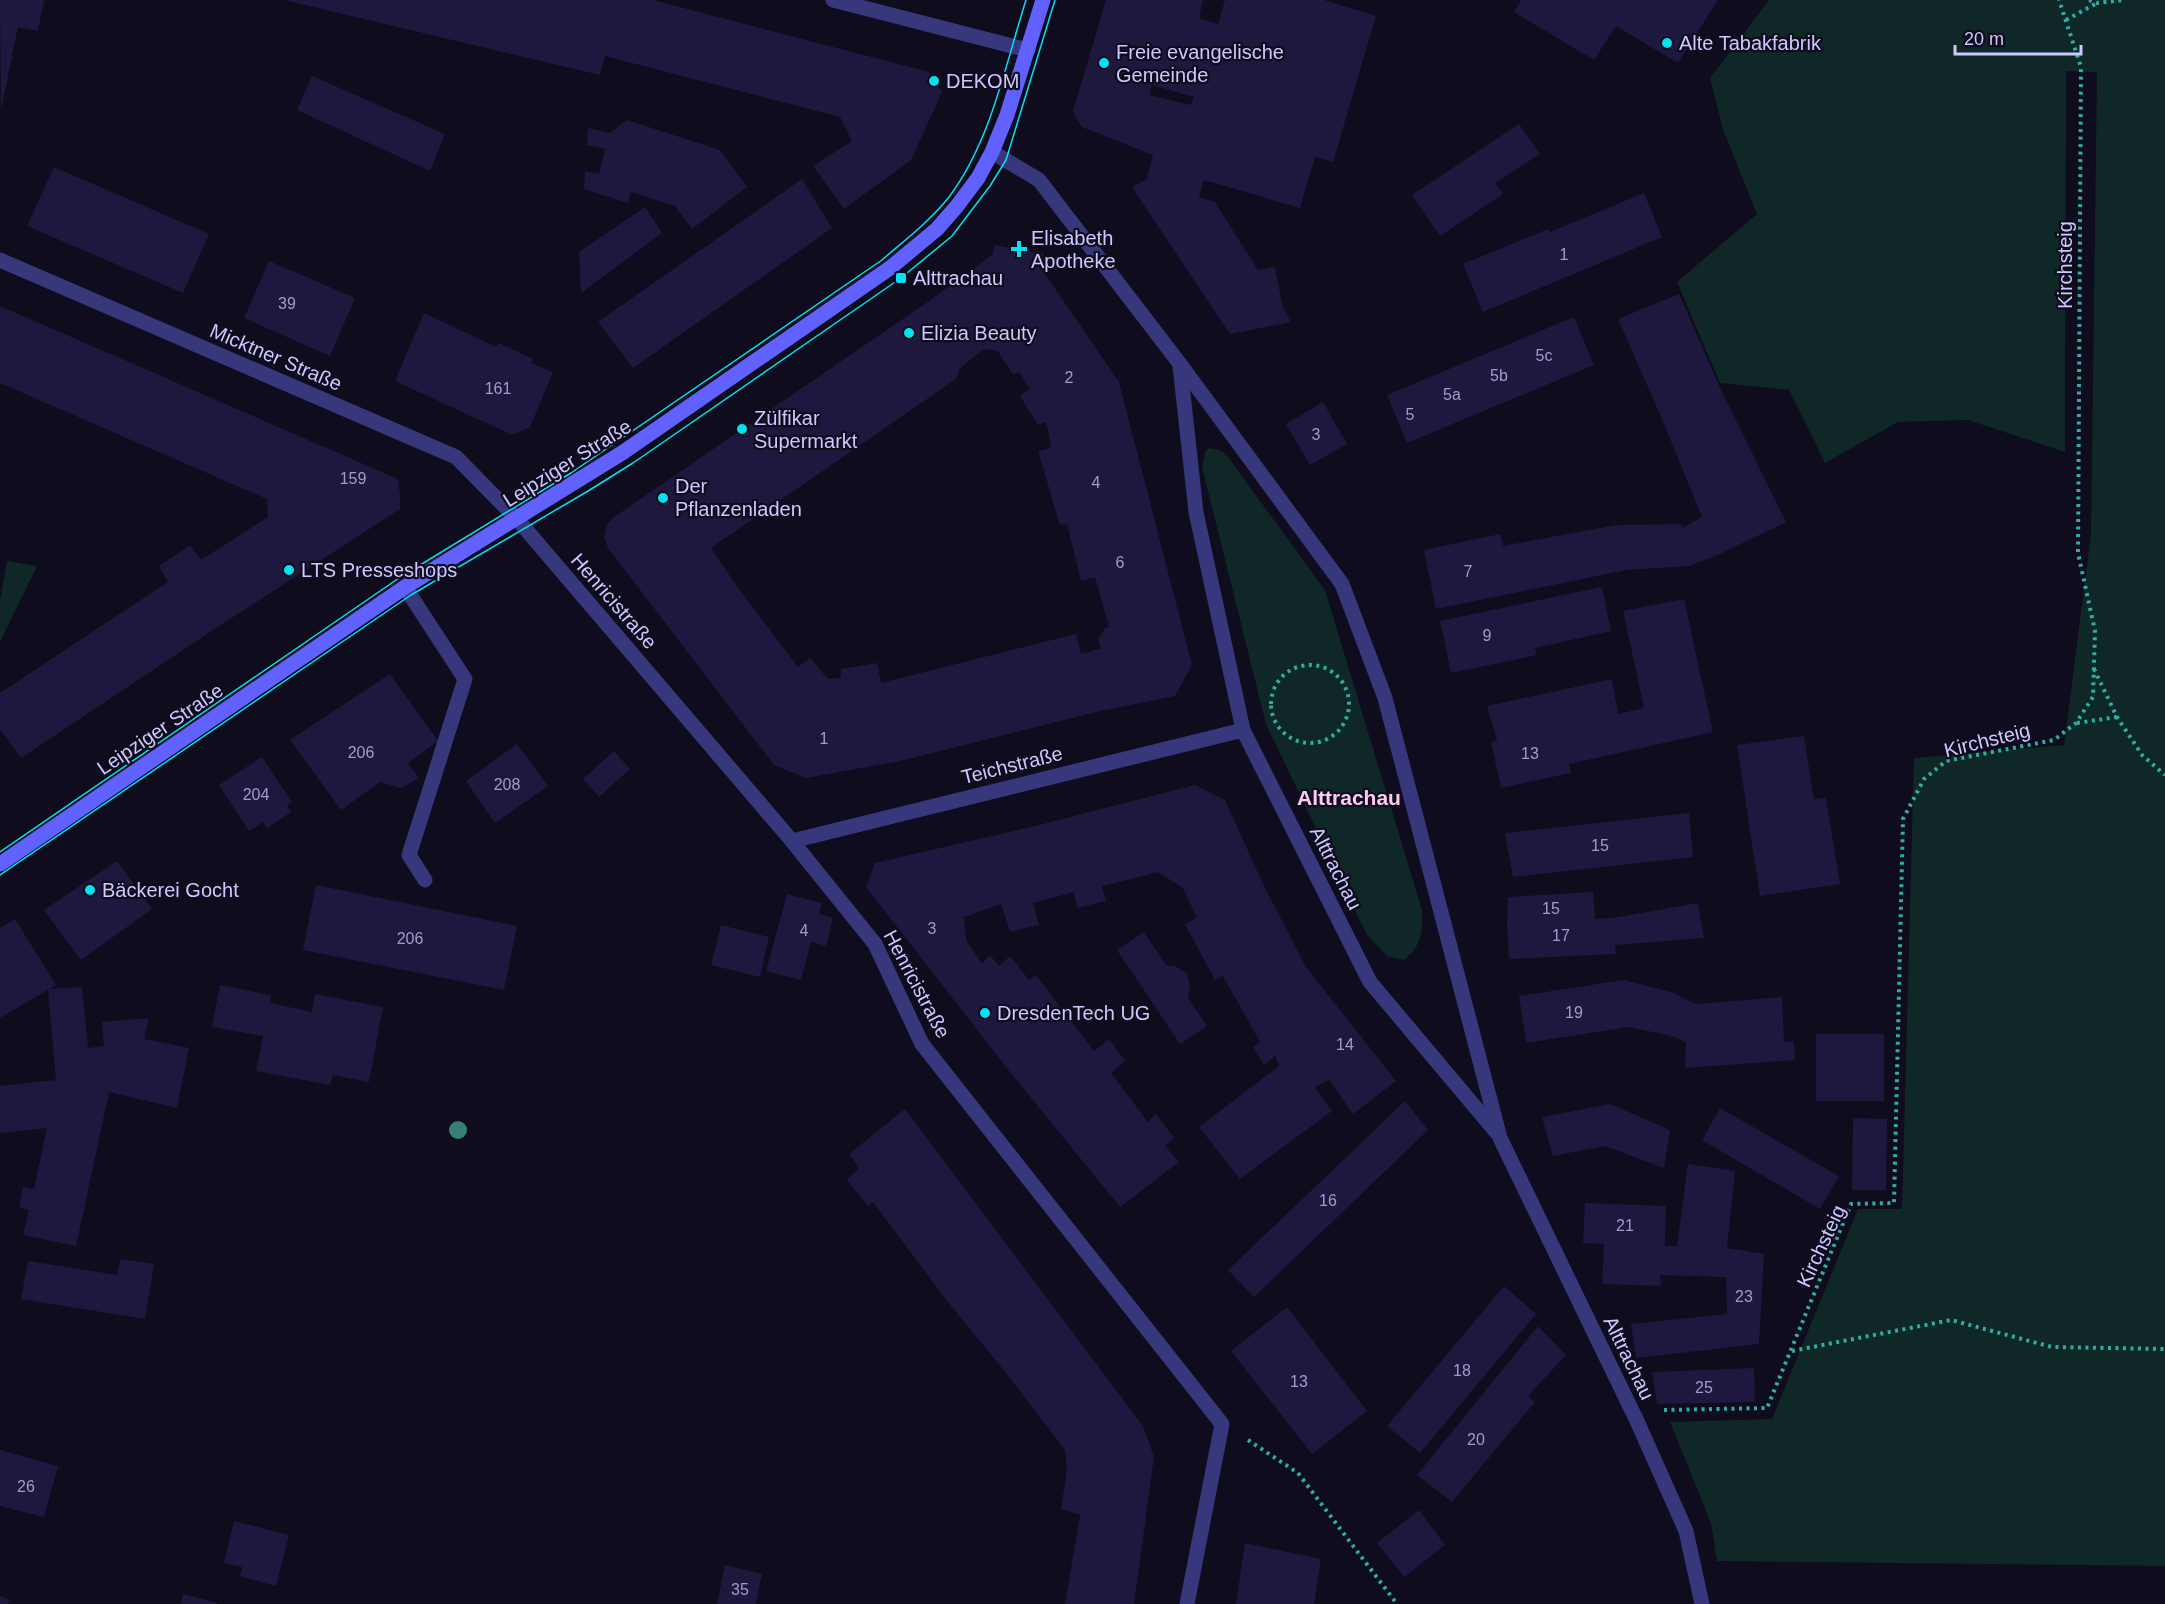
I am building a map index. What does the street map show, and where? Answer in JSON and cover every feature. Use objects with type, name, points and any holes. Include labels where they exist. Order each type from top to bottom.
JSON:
[{"type":"main road","name":"Leipziger Straße","points":[[0,864],[405,586],[622,453],[890,268],[937,229],[978,178],[992,152],[1007,115],[1042,0]]},
{"type":"street","points":[[833,0],[1028,50]]},
{"type":"street","name":"Alttrachau","points":[[992,152],[1040,180],[1180,364],[1342,584],[1385,698],[1500,1138],[1636,1421],[1686,1531],[1702,1604]]},
{"type":"street","name":"Micktner Straße","points":[[0,260],[456,457],[517,519]]},
{"type":"street","name":"Alttrachau","points":[[1180,364],[1196,513],[1243,730],[1370,982],[1500,1138]]},
{"type":"street","name":"Henricistraße","points":[[517,519],[792,841],[875,944],[922,1044],[1222,1424]]},
{"type":"street","points":[[405,586],[465,679],[409,855],[425,880]]},
{"type":"street","name":"Teichstraße","points":[[792,841],[1243,730]]},
{"type":"street","points":[[1187,1604],[1222,1424]]},
{"type":"path","name":"Kirchsteig","points":[[1636,1421],[1662,1410],[1767,1408],[1851,1204],[1894,1203],[1903,819],[1924,779],[1946,761],[2054,740],[2076,723],[2093,697],[2095,631],[2078,553],[2081,67],[2059,0]]},
{"type":"path","points":[[2089,0],[2097,3]]},
{"type":"path","points":[[2066,20],[2097,3],[2123,0]]},
{"type":"path","points":[[1303,665],[1327,668],[1338,676],[1346,687],[1350,707],[1346,721],[1333,737],[1325,742],[1310,744],[1297,742],[1282,733],[1276,725],[1270,708],[1273,689],[1283,675],[1291,670],[1303,665]]},
{"type":"path","points":[[2094,669],[2117,717],[2142,755],[2165,775]]},
{"type":"path","points":[[2076,723],[2117,717]]},
{"type":"path","points":[[1791,1351],[1951,1320],[2052,1347],[2165,1349]]},
{"type":"path","points":[[1222,1424],[1298,1473],[1397,1604]]},
{"type":"green space","points":[[1769,0],[2165,0],[2165,1566],[1717,1561],[1711,1523],[1670,1422],[1772,1419],[1858,1209],[1902,1209],[1914,758],[2064,745],[2091,534],[2097,72],[2066,71],[2065,452],[1968,420],[1898,422],[1825,463],[1789,390],[1720,383],[1677,282],[1757,214],[1723,129],[1710,78]]},
{"type":"green space","points":[[1209,448],[1219,450],[1228,457],[1325,590],[1422,910],[1420,939],[1414,951],[1403,960],[1387,956],[1367,935],[1266,724],[1202,467],[1205,452]]},
{"type":"green space","points":[[7,561],[37,566],[0,642],[0,600]]},
{"type":"building","points":[[0,0],[44,0],[38,31],[18,27],[1,110]]},
{"type":"building","points":[[284,0],[653,0],[929,72],[942,92],[911,160],[844,209],[813,166],[852,141],[840,117],[605,56],[600,75]]},
{"type":"building","points":[[1106,0],[1203,0],[1199,18],[1218,24],[1225,0],[1324,0],[1376,16],[1333,162],[1315,157],[1300,208],[1204,180],[1199,197],[1215,202],[1258,270],[1275,267],[1283,308],[1291,322],[1230,334],[1132,187],[1147,179],[1153,155],[1082,127],[1073,111]],"holes":[[[1152,85],[1194,97],[1191,105],[1149,95]]]},
{"type":"building","name":"Alte Tabakfabrik","points":[[1521,0],[1718,0],[1678,63],[1616,26],[1594,60],[1514,12]]},
{"type":"building","points":[[312,76],[445,134],[430,171],[297,110]]},
{"type":"building","points":[[627,120],[720,150],[747,187],[692,229],[675,206],[631,192],[628,203],[584,189],[585,171],[599,174],[605,149],[587,145],[588,128],[610,133]]},
{"type":"building","points":[[1519,124],[1540,154],[1495,183],[1503,194],[1440,236],[1412,195]]},
{"type":"building","points":[[54,167],[209,234],[183,293],[27,226]]},
{"type":"building","points":[[802,179],[832,228],[633,368],[598,322]]},
{"type":"building","points":[[1644,193],[1662,237],[1483,312],[1463,264],[1548,229],[1550,232]]},
{"type":"building","points":[[645,207],[662,233],[581,293],[579,252]]},
{"type":"building","points":[[994,245],[1044,254],[1041,268],[1119,382],[1192,665],[1175,696],[1096,712],[900,761],[806,778],[774,765],[608,548],[604,537],[606,526],[614,517],[929,301],[993,254]],"holes":[[[984,349],[998,351],[1013,375],[1019,372],[1030,389],[1020,396],[1038,425],[1045,422],[1048,429],[1051,448],[1038,451],[1060,525],[1067,524],[1081,581],[1095,577],[1109,627],[1105,628],[1098,640],[1101,648],[1081,654],[1076,634],[881,683],[877,663],[841,669],[841,678],[828,679],[810,658],[798,667],[711,548],[956,379],[960,368]]]},
{"type":"building","points":[[269,261],[355,298],[330,356],[244,318]]},
{"type":"building","points":[[1679,294],[1722,392],[1786,522],[1720,554],[1689,566],[1626,570],[1436,609],[1424,550],[1500,534],[1503,546],[1616,525],[1681,524],[1682,528],[1702,517],[1618,319]]},
{"type":"building","points":[[0,306],[398,479],[400,495],[400,509],[21,758],[0,729],[0,693],[168,582],[159,566],[190,545],[201,560],[268,517],[267,499],[0,383]]},
{"type":"building","points":[[424,313],[496,347],[499,343],[533,359],[531,363],[553,372],[530,427],[512,435],[395,381]]},
{"type":"building","points":[[1574,317],[1594,365],[1407,443],[1387,395]]},
{"type":"building","points":[[1323,402],[1347,444],[1310,465],[1286,424]]},
{"type":"building","points":[[1602,587],[1611,631],[1535,648],[1537,655],[1451,673],[1440,621]]},
{"type":"building","points":[[1684,599],[1713,732],[1569,764],[1571,773],[1501,788],[1491,742],[1497,740],[1487,706],[1612,679],[1618,714],[1644,708],[1623,611]]},
{"type":"building","points":[[390,674],[438,741],[408,763],[419,778],[401,788],[380,782],[341,810],[290,740]]},
{"type":"building","points":[[1804,736],[1814,799],[1826,798],[1840,884],[1760,896],[1737,745]]},
{"type":"building","points":[[517,744],[548,786],[495,823],[466,781]]},
{"type":"building","points":[[614,751],[630,769],[599,797],[583,779]]},
{"type":"building","points":[[262,757],[292,802],[287,806],[291,812],[267,828],[263,822],[249,831],[219,785]]},
{"type":"building","points":[[1195,785],[1225,800],[1264,886],[1306,967],[1396,1081],[1353,1114],[1329,1080],[1315,1087],[1332,1111],[1240,1179],[1199,1127],[1279,1066],[1275,1056],[1264,1065],[1253,1047],[1260,1042],[1223,976],[1215,980],[1185,924],[1197,918],[1183,888],[1158,872],[1102,886],[1106,901],[1077,908],[1074,892],[1033,903],[1039,925],[1010,932],[1001,904],[964,917],[966,940],[982,964],[990,955],[999,966],[1010,956],[1029,980],[1036,975],[1094,1051],[1109,1039],[1125,1061],[1111,1073],[1148,1122],[1156,1114],[1174,1138],[1165,1146],[1179,1162],[1120,1207],[1010,1072],[866,887],[875,863],[1035,826]]},
{"type":"building","points":[[1689,813],[1693,857],[1513,877],[1505,833]]},
{"type":"building","points":[[117,861],[152,909],[81,960],[44,910]]},
{"type":"building","points":[[316,885],[517,926],[504,990],[303,950]]},
{"type":"building","points":[[1593,892],[1595,919],[1698,903],[1704,938],[1615,945],[1616,954],[1509,959],[1508,897]]},
{"type":"building","points":[[787,894],[822,903],[819,914],[833,918],[826,946],[811,942],[801,980],[766,971]]},
{"type":"building","points":[[15,919],[56,985],[0,1018],[0,928]]},
{"type":"building","points":[[721,925],[769,937],[760,977],[711,965]]},
{"type":"building","points":[[1144,932],[1166,965],[1175,966],[1187,973],[1190,986],[1188,998],[1207,1026],[1180,1044],[1117,950]]},
{"type":"building","points":[[1624,980],[1671,992],[1696,1004],[1782,997],[1784,1042],[1794,1041],[1795,1060],[1685,1068],[1686,1042],[1672,1036],[1629,1027],[1526,1043],[1519,996]]},
{"type":"building","points":[[220,985],[271,995],[270,1003],[312,1012],[315,994],[383,1007],[369,1082],[333,1075],[330,1085],[256,1071],[263,1036],[212,1027]]},
{"type":"building","points":[[82,987],[88,1048],[104,1046],[102,1022],[149,1018],[144,1039],[189,1048],[177,1108],[109,1092],[76,1246],[23,1235],[29,1210],[19,1207],[23,1187],[34,1189],[47,1128],[0,1133],[0,1086],[56,1080],[48,989]]},
{"type":"building","points":[[1816,1034],[1884,1034],[1884,1101],[1816,1101]]},
{"type":"building","points":[[1405,1101],[1428,1130],[1254,1297],[1228,1270]]},
{"type":"building","points":[[1610,1104],[1670,1130],[1664,1168],[1605,1146],[1553,1156],[1542,1117]]},
{"type":"building","points":[[1720,1108],[1839,1176],[1820,1209],[1702,1140]]},
{"type":"building","points":[[905,1109],[1143,1426],[1154,1457],[1134,1604],[1065,1604],[1080,1515],[1061,1509],[1067,1470],[1065,1450],[944,1297],[873,1202],[868,1206],[847,1180],[859,1168],[849,1154]]},
{"type":"building","points":[[1853,1118],[1887,1119],[1886,1190],[1852,1190]]},
{"type":"building","points":[[1688,1164],[1735,1171],[1727,1248],[1764,1254],[1759,1344],[1636,1358],[1631,1324],[1727,1314],[1726,1277],[1660,1275],[1661,1286],[1602,1284],[1604,1244],[1583,1243],[1585,1203],[1666,1206],[1665,1246],[1677,1246]]},
{"type":"building","points":[[120,1259],[154,1264],[145,1319],[21,1299],[28,1261],[117,1275]]},
{"type":"building","points":[[1504,1286],[1536,1314],[1420,1453],[1387,1426]]},
{"type":"building","points":[[1287,1307],[1367,1411],[1312,1454],[1231,1351]]},
{"type":"building","points":[[1538,1326],[1566,1355],[1528,1396],[1535,1402],[1452,1502],[1417,1475]]},
{"type":"building","points":[[1754,1368],[1755,1402],[1657,1404],[1652,1372]]},
{"type":"building","points":[[0,1450],[58,1466],[44,1517],[0,1506]]},
{"type":"building","points":[[1419,1510],[1445,1545],[1404,1577],[1377,1543]]},
{"type":"building","points":[[234,1521],[289,1535],[276,1586],[240,1576],[242,1567],[224,1563]]},
{"type":"building","points":[[1245,1543],[1321,1559],[1314,1604],[1236,1604]]},
{"type":"building","points":[[725,1565],[762,1574],[756,1604],[717,1604]]},
{"type":"building","points":[[183,1594],[217,1603],[217,1604],[181,1604]]},
{"type":"building","points":[[0,1596],[10,1600],[8,1604],[0,1604]]},
{"type":"tram line","points":[[0,852],[399,578],[571,473],[882,260],[934,214],[964,175],[976,152],[995,102],[1026,0]]},
{"type":"tram line","points":[[0,875],[411,595],[633,463],[901,278],[952,236],[990,186],[1006,160],[1055,0]]},
{"type":"place","name":"Alte Tabakfabrik","points":[[1667,43]]},
{"type":"place","name":"Freie evangelische Gemeinde","points":[[1104,63]]},
{"type":"place","name":"DEKOM","points":[[934,81]]},
{"type":"place","name":"Elisabeth Apotheke","points":[[1019,249]]},
{"type":"place","name":"Alttrachau","points":[[901,278]]},
{"type":"place","name":"Elizia Beauty","points":[[909,333]]},
{"type":"place","name":"Zülfikar Supermarkt","points":[[742,429]]},
{"type":"place","name":"Der Pflanzenladen","points":[[663,498]]},
{"type":"place","name":"LTS Presseshops","points":[[289,570]]},
{"type":"place","name":"Bäckerei Gocht","points":[[90,890]]},
{"type":"place","name":"DresdenTech UG","points":[[985,1013]]},
{"type":"district","name":"Alttrachau","points":[[1349,798]]}]
